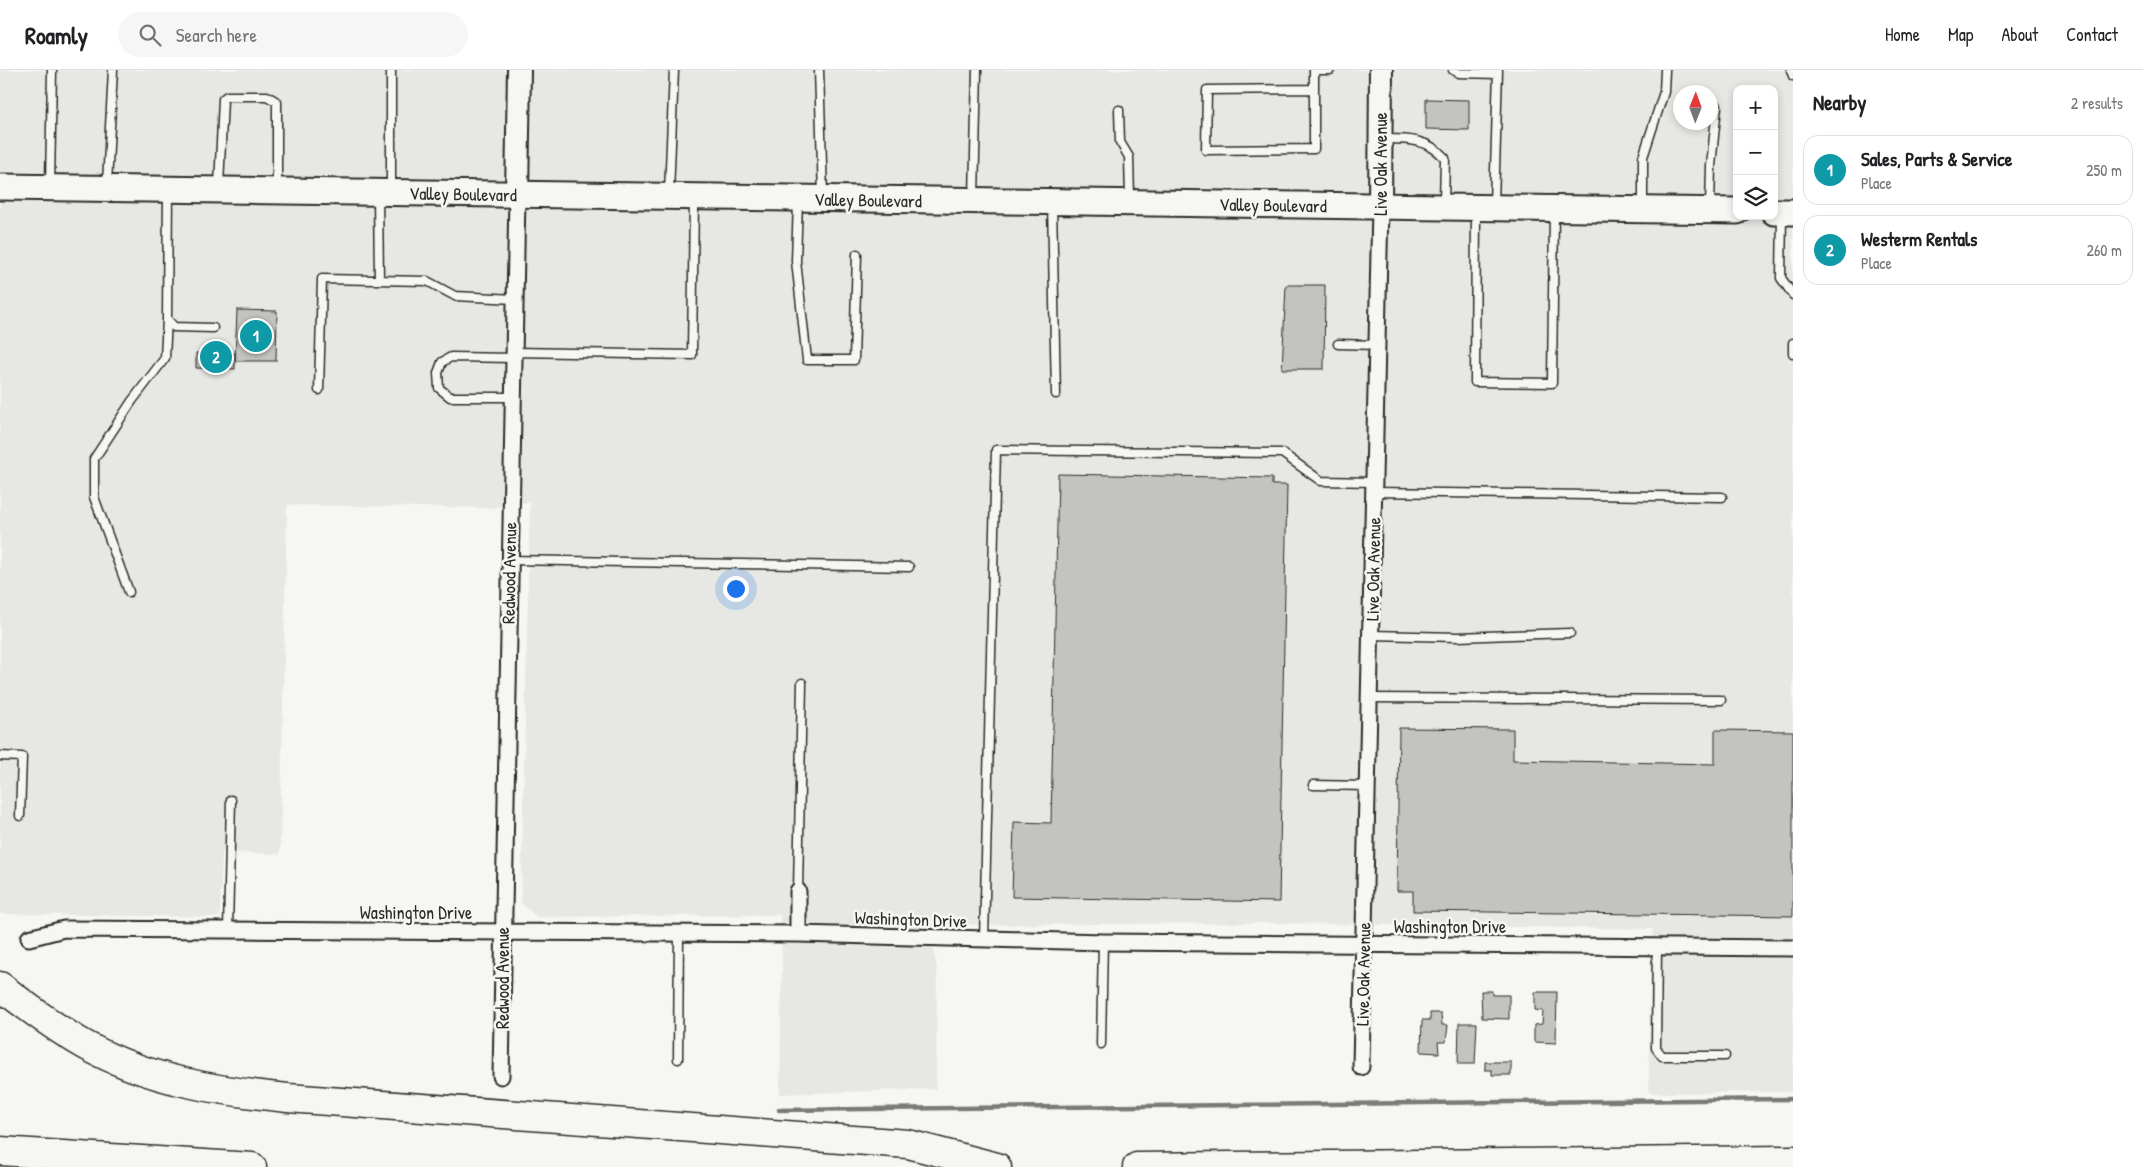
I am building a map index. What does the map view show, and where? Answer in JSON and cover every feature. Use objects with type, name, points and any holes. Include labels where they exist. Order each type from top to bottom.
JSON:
[{"type":"highway","points":[[0,986],[59,1029],[109,1057],[149,1073],[209,1089],[288,1098],[908,1144],[997,1167]]},
{"type":"highway","points":[[0,1151],[252,1167]]},
{"type":"highway","points":[[1137,1167],[1793,1160]]},
{"type":"main road","name":"Valley Boulevard","points":[[0,187],[1733,211]]},
{"type":"street","name":"Redwood Avenue","points":[[501,1076],[509,560],[520,70]]},
{"type":"street","name":"Live Oak Avenue","points":[[1361,1067],[1372,635],[1381,139],[1380,70]]},
{"type":"street","points":[[798,890],[798,934]]},
{"type":"street","name":"Washington Drive","points":[[29,938],[64,929],[502,931],[798,934],[1103,942],[1793,948]]},
{"type":"lane","points":[[50,188],[52,70]]},
{"type":"lane","points":[[107,189],[113,70]]},
{"type":"lane","points":[[379,280],[384,193],[391,144],[391,70]]},
{"type":"lane","points":[[669,197],[674,70]]},
{"type":"lane","points":[[819,70],[823,199]]},
{"type":"lane","points":[[974,201],[977,70]]},
{"type":"lane","points":[[1314,89],[1207,90],[1206,150],[1314,149],[1314,89],[1314,70],[1330,70]]},
{"type":"lane","points":[[1374,70],[1380,70]]},
{"type":"lane","points":[[1453,70],[1459,73],[1498,72],[1485,208],[1475,382],[1552,383],[1554,209]]},
{"type":"lane","points":[[1643,209],[1643,157],[1664,92],[1665,70]]},
{"type":"lane","points":[[1791,70],[1793,76]]},
{"type":"lane","points":[[218,190],[223,99],[227,96],[267,96],[277,102],[277,191]]},
{"type":"lane","points":[[1119,110],[1120,142],[1129,157],[1130,204]]},
{"type":"lane","points":[[1710,211],[1710,166],[1714,130]]},
{"type":"lane","points":[[1381,139],[1407,138],[1425,142],[1438,150],[1444,158],[1444,207]]},
{"type":"lane","points":[[129,592],[94,496],[94,459],[132,401],[165,358],[168,190]]},
{"type":"lane","points":[[513,398],[450,397],[439,388],[438,373],[442,362],[451,357],[514,355],[692,355],[694,198]]},
{"type":"lane","points":[[798,199],[796,261],[807,360],[854,360],[858,254]]},
{"type":"lane","points":[[1052,202],[1056,394]]},
{"type":"lane","points":[[1783,212],[1781,278],[1793,295]]},
{"type":"lane","points":[[320,390],[322,279],[427,281],[455,296],[515,299]]},
{"type":"lane","points":[[167,319],[174,327],[213,328]]},
{"type":"lane","points":[[1793,343],[1793,353]]},
{"type":"lane","points":[[1338,344],[1377,345]]},
{"type":"lane","points":[[984,940],[996,450],[1282,453],[1321,481],[1374,487],[1722,497]]},
{"type":"lane","points":[[509,560],[909,567]]},
{"type":"lane","points":[[1372,635],[1458,637],[1570,633]]},
{"type":"lane","points":[[798,890],[802,683]]},
{"type":"lane","points":[[1370,698],[1721,700]]},
{"type":"lane","points":[[0,756],[22,758],[20,816]]},
{"type":"lane","points":[[1313,785],[1367,786]]},
{"type":"lane","points":[[228,930],[231,800]]},
{"type":"lane","points":[[678,1059],[679,933]]},
{"type":"lane","points":[[1101,1044],[1103,942]]},
{"type":"lane","points":[[1657,946],[1656,1048],[1658,1053],[1662,1056],[1725,1056]]},
{"type":"shaded area","points":[[0,70],[1793,70],[1793,1092],[1649,1093],[1650,973],[1653,929],[1262,923],[928,925],[937,968],[936,1089],[780,1094],[782,955],[780,915],[537,917],[521,903],[530,502],[489,508],[287,505],[280,854],[222,852],[220,917],[0,914]]},
{"type":"building","points":[[1426,99],[1469,100],[1469,130],[1426,129]]},
{"type":"building","points":[[1286,285],[1325,285],[1324,369],[1282,369]]},
{"type":"building","points":[[237,310],[277,311],[276,361],[235,361]]},
{"type":"building","points":[[196,353],[235,353],[235,369],[196,368]]},
{"type":"building","points":[[1058,474],[1272,478],[1272,485],[1287,485],[1279,902],[1012,897],[1014,822],[1051,823]]},
{"type":"building","points":[[1399,728],[1513,729],[1513,760],[1715,764],[1715,730],[1793,731],[1793,916],[1413,911],[1413,891],[1397,891]]},
{"type":"building","points":[[1481,991],[1492,991],[1492,995],[1509,995],[1509,1019],[1482,1018]]},
{"type":"building","points":[[1535,992],[1557,992],[1556,1043],[1534,1042],[1534,1025],[1542,1024],[1543,1011],[1535,1010]]},
{"type":"building","points":[[1430,1013],[1441,1013],[1442,1025],[1448,1025],[1446,1042],[1438,1042],[1439,1053],[1421,1052],[1422,1020],[1430,1020]]},
{"type":"building","points":[[1459,1023],[1477,1023],[1475,1064],[1458,1064]]},
{"type":"building","points":[[1485,1062],[1511,1062],[1511,1075],[1492,1075],[1492,1070],[1485,1070]]},
{"type":"waterway","points":[[779,1110],[1793,1099]]},
{"type":"place","name":"Sales, Parts & Service","points":[[256,336]]},
{"type":"place","name":"Westerm Rentals","points":[[216,357]]}]
